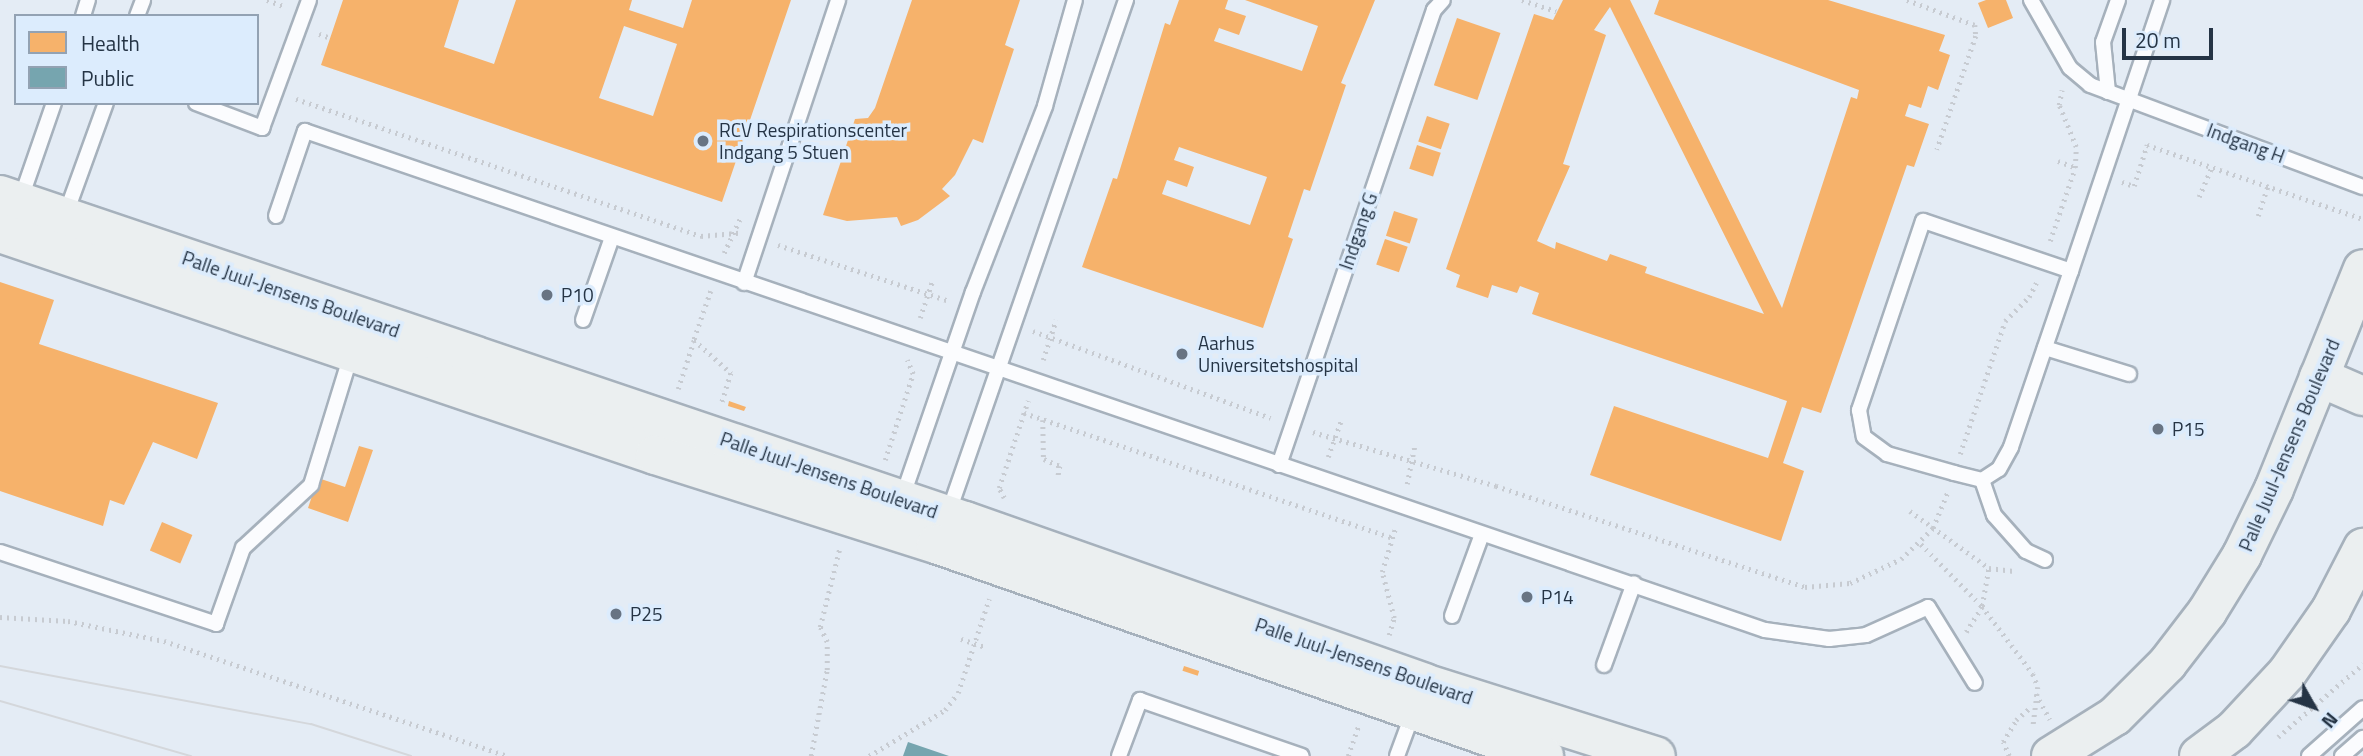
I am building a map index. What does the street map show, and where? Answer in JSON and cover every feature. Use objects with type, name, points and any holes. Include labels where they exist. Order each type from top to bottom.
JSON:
[{"type":"street","name":"Palle Juul-Jensens Boulevard","points":[[9,217],[942,529],[1419,697],[1656,756]]},
{"type":"street","name":"Palle Juul-Jensens Boulevard","points":[[2051,756],[2115,716],[2167,664],[2207,612],[2253,533],[2319,377],[2349,342],[2363,269]]},
{"type":"street","points":[[2319,377],[2363,396]]},
{"type":"street","points":[[2199,756],[2234,730],[2287,673],[2331,610],[2363,548]]},
{"type":"street","name":"Palle Juul-Jensens Boulevard","points":[[1419,697],[1544,756]]},
{"type":"lane","points":[[201,105],[262,128],[309,0]]},
{"type":"lane","points":[[744,283],[838,0]]},
{"type":"lane","points":[[896,515],[1045,107],[1075,0]]},
{"type":"lane","points":[[942,529],[1001,367],[1126,0]]},
{"type":"lane","name":"Indgang G","points":[[1279,465],[1434,10],[1443,0]]},
{"type":"lane","name":"Indgang H","points":[[2031,0],[2070,68],[2090,85],[2363,187]]},
{"type":"lane","points":[[2108,92],[2103,43],[2118,0]]},
{"type":"lane","points":[[2071,271],[1923,221],[1859,410],[1864,437],[1887,454],[1982,480],[1999,469],[2011,447],[2045,348],[2071,271],[2102,176],[2162,0]]},
{"type":"lane","points":[[9,217],[53,105]]},
{"type":"lane","points":[[58,234],[105,105]]},
{"type":"lane","points":[[276,216],[305,131],[744,283],[1001,367],[1402,507],[1634,583],[1765,630],[1829,639],[1866,635],[1928,607],[1975,683]]},
{"type":"lane","points":[[583,320],[611,237]]},
{"type":"lane","points":[[0,552],[216,624],[243,548],[311,485],[357,335]]},
{"type":"lane","points":[[2045,348],[2129,374]]},
{"type":"lane","points":[[1982,480],[1994,515],[2025,551],[2045,560]]},
{"type":"lane","points":[[1452,616],[1482,534]]},
{"type":"lane","points":[[1604,665],[1634,583]]},
{"type":"lane","points":[[1397,756],[1419,697]]},
{"type":"lane","points":[[1119,756],[1140,701],[1302,756]]},
{"type":"lane","points":[[2309,756],[2363,708]]},
{"type":"lane","points":[[2342,756],[2363,738]]},
{"type":"path","points":[[1522,0],[1556,11]]},
{"type":"path","points":[[1907,0],[1975,25],[1976,36],[1937,150]]},
{"type":"path","points":[[2058,161],[2134,186],[2147,145],[2363,219]]},
{"type":"path","points":[[2199,197],[2212,166]]},
{"type":"path","points":[[2258,216],[2268,185]]},
{"type":"path","points":[[811,756],[827,670],[827,642],[820,627],[866,457],[884,464],[913,374],[907,361],[933,279]]},
{"type":"path","points":[[1024,413],[1393,538]]},
{"type":"path","points":[[1043,420],[1044,459],[1060,466],[1058,477]]},
{"type":"path","points":[[1348,756],[1394,618],[1382,572],[1402,507],[1415,444]]},
{"type":"path","points":[[1910,511],[1989,568],[2030,573],[2045,560]]},
{"type":"path","points":[[1921,544],[1982,606],[2033,674],[2038,687],[2033,705],[2016,720],[2004,742],[2009,756]]},
{"type":"path","points":[[1952,647],[1982,606],[1989,568]]},
{"type":"path","points":[[0,617],[68,621],[164,641],[508,756]]},
{"type":"path","points":[[961,639],[986,647]]},
{"type":"path","points":[[2267,747],[2363,664]]},
{"type":"path","points":[[479,756],[482,747]]},
{"type":"building: Health","points":[[343,0],[459,0],[444,47],[494,64],[516,0],[632,0],[629,10],[683,28],[692,0],[791,0],[722,202],[321,65]],"holes":[[[624,26],[677,44],[653,116],[599,98]]]},
{"type":"building: Health","points":[[912,0],[1020,0],[1005,45],[1014,49],[983,143],[973,139],[955,175],[942,189],[950,196],[918,220],[901,226],[897,217],[847,221],[823,215],[855,119],[868,118],[875,108]]},
{"type":"building: Health","points":[[1179,0],[1228,0],[1225,9],[1246,16],[1239,35],[1219,28],[1214,41],[1302,71],[1318,26],[1245,0],[1375,0],[1341,83],[1346,85],[1310,191],[1304,189],[1288,237],[1293,239],[1263,328],[1082,267],[1113,178],[1117,179],[1165,23],[1170,25]],"holes":[[[1179,147],[1267,177],[1250,225],[1162,194],[1167,180],[1187,187],[1194,167],[1174,160]]]},
{"type":"building: Health","points":[[1563,0],[1630,0],[1782,308],[1851,97],[1857,99],[1859,90],[1654,14],[1659,0],[1828,0],[1945,35],[1939,51],[1950,55],[1938,90],[1928,86],[1921,108],[1909,104],[1905,116],[1929,124],[1914,167],[1907,165],[1821,413],[1802,407],[1783,463],[1804,471],[1781,541],[1590,475],[1614,406],[1768,458],[1787,401],[1532,314],[1539,293],[1520,286],[1517,293],[1492,285],[1488,298],[1456,287],[1460,275],[1446,269],[1534,14],[1553,20]],"holes":[[[1610,7],[1764,314],[1645,273],[1647,267],[1610,254],[1607,261],[1556,242],[1555,249],[1537,241],[1570,166],[1563,164],[1606,35],[1594,30]]]},
{"type":"building: Health","points":[[1986,0],[2006,0],[2013,18],[1988,28],[1978,3]]},
{"type":"building: Health","points":[[1457,18],[1500,33],[1477,100],[1434,85]]},
{"type":"building: Health","points":[[1427,116],[1450,124],[1441,149],[1418,142]]},
{"type":"building: Health","points":[[1417,145],[1441,153],[1433,177],[1409,169]]},
{"type":"building: Health","points":[[1394,211],[1418,219],[1410,243],[1386,236]]},
{"type":"building: Health","points":[[1385,239],[1408,247],[1399,272],[1376,265]]},
{"type":"building: Health","points":[[0,282],[54,300],[39,344],[218,403],[197,459],[153,442],[124,505],[110,500],[103,526],[0,491]]},
{"type":"building: Health","points":[[729,401],[746,407],[744,411],[728,406]]},
{"type":"building: Health","points":[[359,446],[373,450],[348,522],[308,508],[318,478],[345,487]]},
{"type":"building: Health","points":[[162,522],[192,535],[180,563],[150,551]]},
{"type":"building: Health","points":[[1184,666],[1199,671],[1198,676],[1182,671]]},
{"type":"building: Public","points":[[908,742],[949,756],[903,756]]},
{"type":"tram line","points":[[0,666],[311,724],[411,756]]},
{"type":"tram line","points":[[0,701],[191,756]]},
{"type":"place","name":"RCV Respirationscenter Indgang 5 Stuen","points":[[703,141]]},
{"type":"place","name":"P10","points":[[547,295]]},
{"type":"place","name":"Aarhus Universitetshospital","points":[[1182,354]]},
{"type":"place","name":"P15","points":[[2158,429]]},
{"type":"place","name":"P14","points":[[1527,597]]},
{"type":"place","name":"P25","points":[[616,614]]}]
